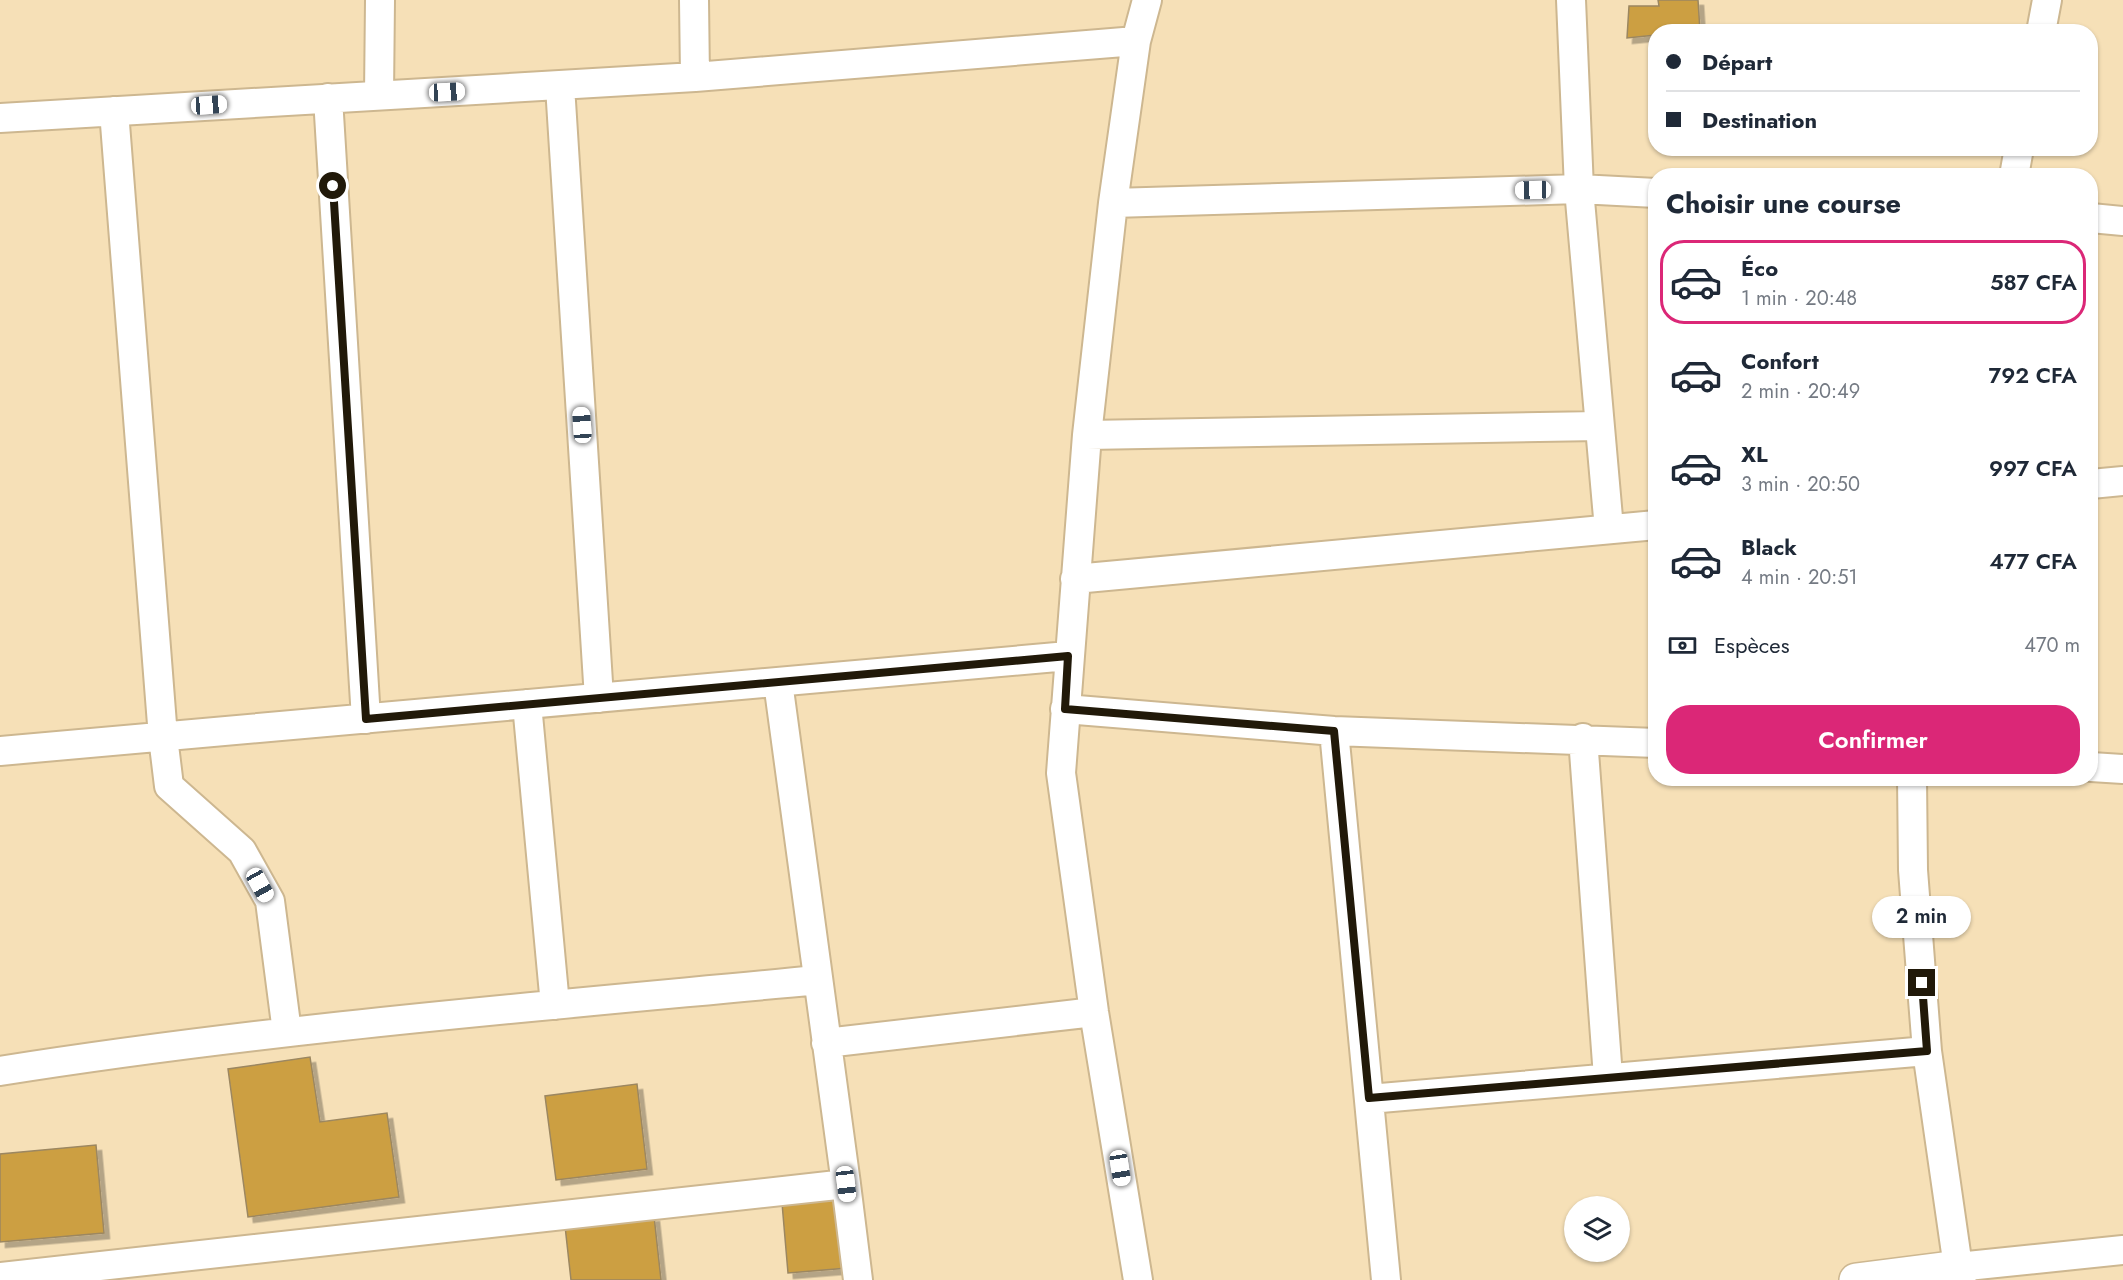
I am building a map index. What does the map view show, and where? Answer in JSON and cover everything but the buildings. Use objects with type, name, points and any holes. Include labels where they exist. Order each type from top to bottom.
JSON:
[{"type":"street","points":[[379,95],[380,0]]},
{"type":"street","points":[[694,0],[695,76]]},
{"type":"street","points":[[1138,1280],[1094,1012],[1061,773],[1068,656],[1087,435],[1113,203],[1136,41],[1148,0]]},
{"type":"street","points":[[1571,0],[1579,189],[1609,529]]},
{"type":"street","points":[[2044,24],[2048,0]]},
{"type":"street","points":[[0,118],[560,86],[1136,41]]},
{"type":"street","points":[[560,86],[599,698]]},
{"type":"street","points":[[328,98],[366,719]]},
{"type":"street","points":[[114,111],[163,737],[169,786],[242,851],[270,902],[287,1032]]},
{"type":"street","points":[[1113,203],[1579,189],[1648,193]]},
{"type":"street","points":[[2098,219],[2123,221]]},
{"type":"street","points":[[1087,435],[1599,426]]},
{"type":"street","points":[[2098,483],[2123,481]]},
{"type":"street","points":[[1075,579],[1648,526]]},
{"type":"street","points":[[0,751],[1068,656]]},
{"type":"street","points":[[778,682],[858,1280]]},
{"type":"street","points":[[527,704],[555,1005]]},
{"type":"street","points":[[1065,709],[1334,731],[1584,738],[1648,742]]},
{"type":"street","points":[[1334,731],[1386,1280]]},
{"type":"street","points":[[1584,738],[1608,1077]]},
{"type":"street","points":[[2098,767],[2123,769]]},
{"type":"street","points":[[1912,786],[1913,870],[1927,1051],[1958,1274]]},
{"type":"street","points":[[0,1071],[148,1048],[287,1032],[818,980]]},
{"type":"street","points":[[826,1043],[1094,1012]]},
{"type":"street","points":[[1369,1098],[1927,1051]]},
{"type":"street","points":[[0,1277],[846,1184]]},
{"type":"street","points":[[1856,1280],[1958,1274],[2123,1250]]},
{"type":"route","points":[[333,186],[366,719],[1068,656],[1065,709],[1334,731],[1369,1098],[1927,1051],[1922,983]]}]
